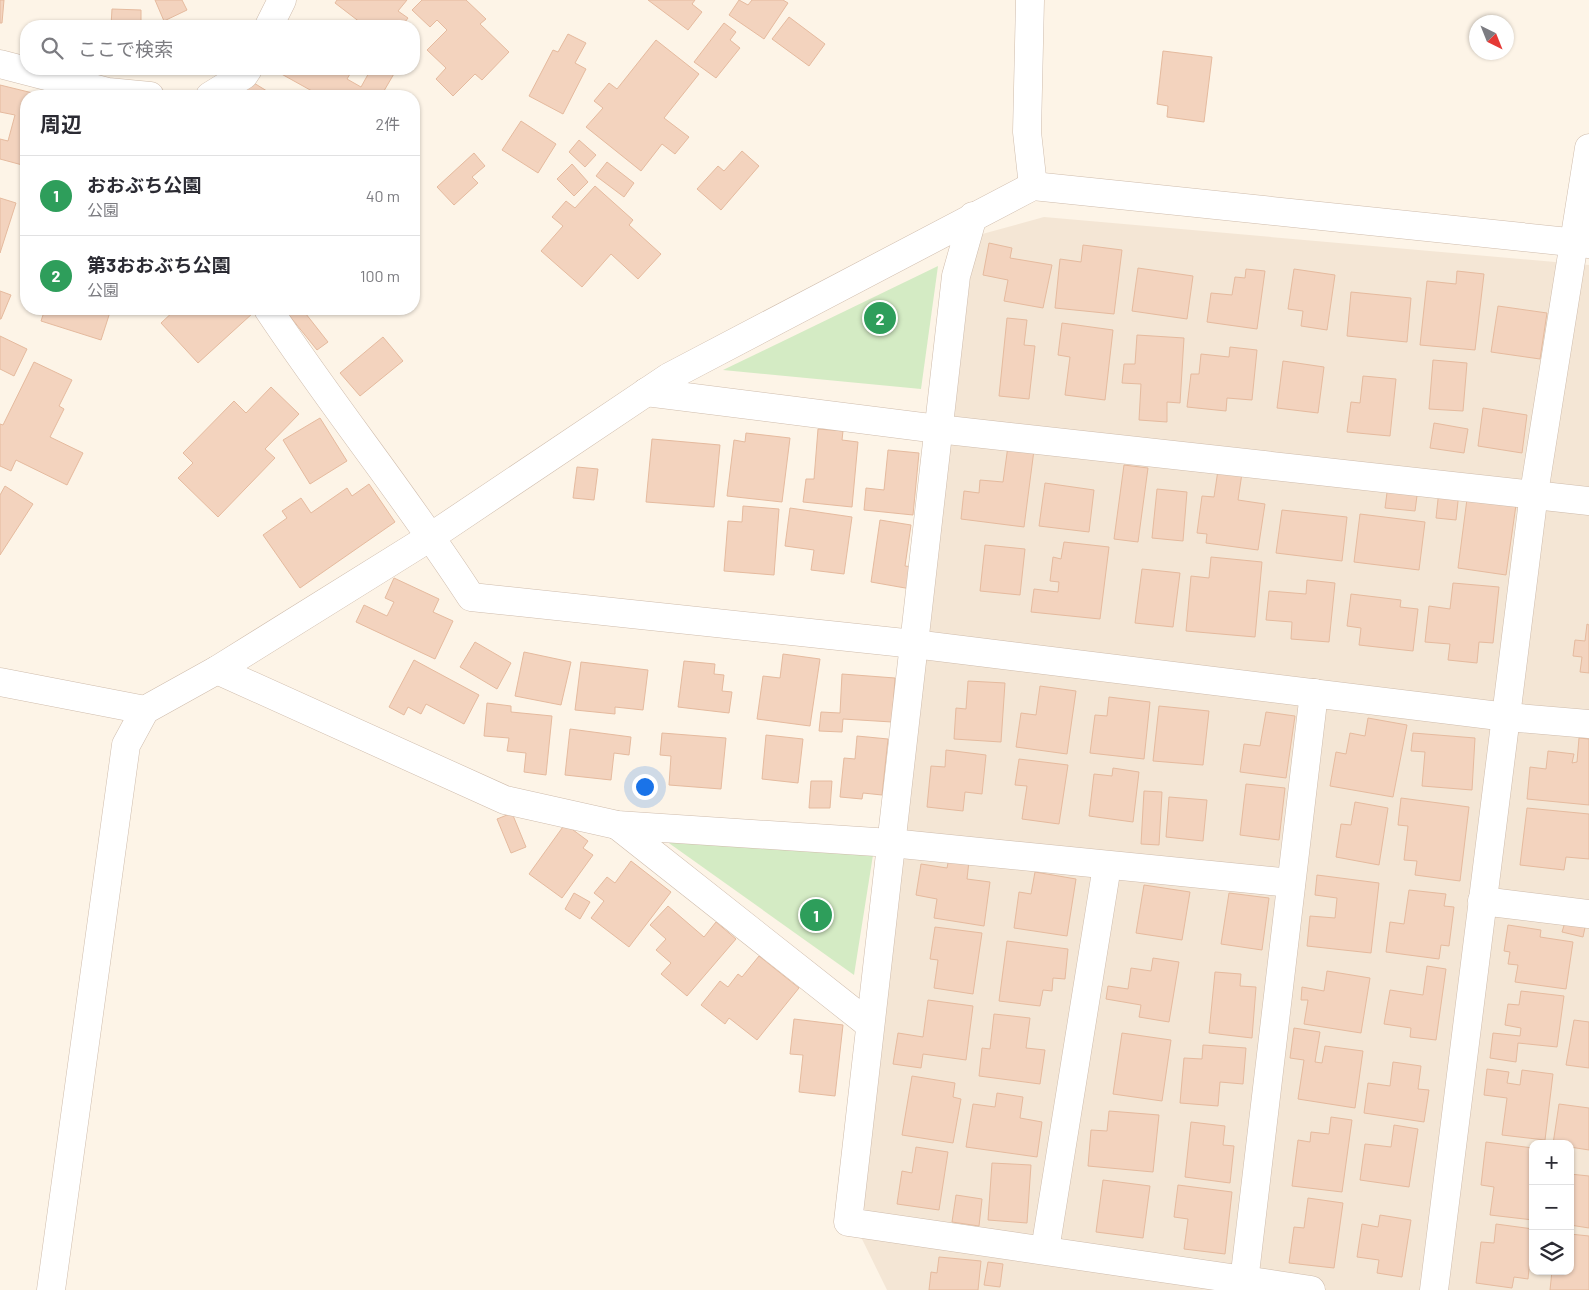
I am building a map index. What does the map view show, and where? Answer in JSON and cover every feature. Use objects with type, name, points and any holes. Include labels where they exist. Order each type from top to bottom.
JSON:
[{"type":"street","points":[[272,20],[282,0]]},
{"type":"street","points":[[1030,0],[1027,132],[1034,186]]},
{"type":"street","points":[[0,64],[20,69]]},
{"type":"street","points":[[42,75],[100,90]]},
{"type":"street","points":[[220,90],[244,75]]},
{"type":"street","points":[[1434,1290],[1534,493],[1582,243],[1589,148]]},
{"type":"street","points":[[51,1290],[126,745],[145,710],[216,670],[432,536],[669,377],[1034,186],[1582,243]]},
{"type":"street","points":[[974,216],[956,276],[848,1222],[1045,1250],[1243,1285],[1310,1290]]},
{"type":"street","points":[[272,315],[300,358],[432,536],[471,596],[914,644],[1507,717],[1589,724]]},
{"type":"street","points":[[646,392],[938,428],[1534,493],[1589,501]]},
{"type":"street","points":[[216,670],[505,800],[617,826],[891,843],[1291,883]]},
{"type":"street","points":[[0,682],[145,710]]},
{"type":"street","points":[[1243,1285],[1314,693]]},
{"type":"street","points":[[617,826],[870,1025]]},
{"type":"street","points":[[1045,1250],[1107,866]]},
{"type":"street","points":[[1482,901],[1589,914]]},
{"type":"shaded area","points":[[1044,217],[1589,265],[1589,1290],[887,1290],[861,1237],[861,1217],[975,236]]},
{"type":"green space","points":[[938,266],[921,389],[723,370]]},
{"type":"green space","points":[[666,841],[873,855],[854,975]]},
{"type":"building","points":[[0,0],[4,0],[2,23],[0,23]]},
{"type":"building","points":[[155,0],[182,0],[187,10],[164,20]]},
{"type":"building","points":[[337,0],[407,0],[398,11],[408,18],[406,20],[357,20],[335,3]]},
{"type":"building","points":[[422,0],[466,0],[486,19],[480,24],[509,52],[482,80],[475,74],[453,96],[436,79],[446,68],[427,50],[447,30],[437,20],[430,27],[412,10]]},
{"type":"building","points":[[648,0],[695,0],[692,4],[702,12],[688,30]]},
{"type":"building","points":[[739,0],[748,5],[752,0],[783,0],[788,3],[764,39],[729,15]]},
{"type":"building","points":[[112,9],[141,10],[141,20],[111,20]]},
{"type":"building","points":[[789,17],[825,44],[809,66],[772,39]]},
{"type":"building","points":[[724,23],[736,32],[730,40],[740,48],[716,78],[694,62]]},
{"type":"building","points":[[568,34],[586,43],[575,63],[586,69],[563,114],[529,96],[553,50],[558,52]]},
{"type":"building","points":[[656,40],[699,74],[664,118],[689,137],[675,154],[662,144],[641,171],[586,127],[603,108],[594,101],[609,83],[617,89]]},
{"type":"building","points":[[1163,51],[1212,57],[1204,122],[1167,117],[1168,106],[1157,104]]},
{"type":"building","points":[[283,75],[349,75],[347,79],[361,87],[368,75],[393,75],[384,90],[310,90]]},
{"type":"building","points":[[249,80],[265,90],[243,90]]},
{"type":"building","points":[[0,85],[20,90],[20,164],[0,159],[0,139],[8,141],[15,115],[0,112]]},
{"type":"building","points":[[521,121],[556,144],[538,173],[502,150]]},
{"type":"building","points":[[579,140],[596,155],[585,167],[569,152]]},
{"type":"building","points":[[742,151],[759,166],[721,210],[697,189],[718,166],[724,171]]},
{"type":"building","points":[[474,153],[485,166],[472,177],[478,183],[454,205],[437,187]]},
{"type":"building","points":[[607,162],[634,183],[624,197],[596,176]]},
{"type":"building","points":[[572,164],[588,182],[574,196],[557,179]]},
{"type":"building","points":[[595,186],[633,220],[629,225],[661,254],[638,279],[611,254],[582,287],[541,251],[563,226],[552,217],[566,201],[575,208]]},
{"type":"building","points":[[0,198],[16,203],[0,253]]},
{"type":"building","points":[[989,243],[1012,248],[1010,258],[1052,265],[1043,308],[1004,301],[1008,280],[983,275]]},
{"type":"building","points":[[1083,245],[1122,250],[1114,314],[1055,308],[1060,259],[1081,262]]},
{"type":"building","points":[[1138,268],[1193,276],[1187,319],[1132,311]]},
{"type":"building","points":[[1246,269],[1265,271],[1257,329],[1207,322],[1211,293],[1232,295],[1235,277],[1245,278]]},
{"type":"building","points":[[1294,269],[1335,275],[1327,330],[1301,326],[1303,311],[1288,309]]},
{"type":"building","points":[[1457,271],[1484,274],[1475,350],[1420,345],[1427,281],[1456,284]]},
{"type":"building","points":[[0,291],[11,295],[1,319],[0,319]]},
{"type":"building","points":[[1351,292],[1411,298],[1407,342],[1347,336]]},
{"type":"building","points":[[1498,306],[1547,313],[1540,359],[1491,352]]},
{"type":"building","points":[[43,315],[109,315],[101,340],[41,321]]},
{"type":"building","points":[[170,315],[251,315],[198,363],[161,323]]},
{"type":"building","points":[[289,315],[307,315],[328,342],[317,350]]},
{"type":"building","points":[[1007,318],[1027,320],[1024,345],[1035,346],[1029,399],[999,396]]},
{"type":"building","points":[[1062,323],[1113,330],[1105,400],[1065,395],[1070,357],[1058,355]]},
{"type":"building","points":[[1137,335],[1184,338],[1180,403],[1167,402],[1167,422],[1139,420],[1141,384],[1122,383],[1124,364],[1135,364]]},
{"type":"building","points":[[0,336],[27,349],[14,376],[0,369]]},
{"type":"building","points":[[383,337],[403,361],[360,396],[340,373]]},
{"type":"building","points":[[1230,347],[1257,350],[1252,400],[1227,398],[1226,411],[1187,407],[1191,374],[1199,374],[1201,354],[1229,357]]},
{"type":"building","points":[[1433,360],[1467,363],[1463,411],[1429,409]]},
{"type":"building","points":[[1283,361],[1324,367],[1318,413],[1277,408]]},
{"type":"building","points":[[34,362],[72,380],[59,406],[64,409],[50,437],[83,453],[67,485],[16,460],[11,471],[0,466],[0,424],[3,425]]},
{"type":"building","points":[[1363,376],[1396,379],[1390,436],[1347,432],[1351,402],[1360,403]]},
{"type":"building","points":[[271,387],[299,414],[265,449],[275,458],[218,517],[178,478],[193,463],[183,453],[234,401],[246,413]]},
{"type":"building","points":[[1483,408],[1527,415],[1522,453],[1478,446]]},
{"type":"building","points":[[320,418],[347,461],[310,484],[283,440]]},
{"type":"building","points":[[1434,423],[1468,429],[1464,453],[1430,448]]},
{"type":"building","points":[[818,429],[843,431],[842,440],[858,442],[852,507],[803,502],[806,479],[814,479]]},
{"type":"building","points":[[746,433],[790,438],[782,502],[727,496],[734,440],[745,442]]},
{"type":"building","points":[[652,439],[720,445],[714,507],[646,502]]},
{"type":"building","points":[[1008,446],[1034,450],[1024,527],[961,519],[964,491],[979,493],[980,480],[1003,482]]},
{"type":"building","points":[[888,450],[919,453],[913,515],[864,510],[866,488],[884,490]]},
{"type":"building","points":[[1124,465],[1148,468],[1138,542],[1114,539]]},
{"type":"building","points":[[577,467],[598,469],[594,500],[573,498]]},
{"type":"building","points":[[1218,470],[1242,473],[1238,500],[1265,504],[1258,550],[1206,543],[1207,534],[1197,533],[1202,496],[1214,497]]},
{"type":"building","points":[[1045,483],[1094,490],[1089,532],[1039,526]]},
{"type":"building","points":[[369,484],[395,522],[300,588],[263,535],[287,518],[282,511],[301,498],[311,513],[347,488],[352,496]]},
{"type":"building","points":[[1388,485],[1418,488],[1415,511],[1385,508]]},
{"type":"building","points":[[5,486],[33,504],[0,555],[0,495]]},
{"type":"building","points":[[1157,489],[1187,492],[1183,541],[1152,538]]},
{"type":"building","points":[[1439,490],[1459,492],[1456,520],[1436,518]]},
{"type":"building","points":[[1467,499],[1516,505],[1506,575],[1458,568]]},
{"type":"building","points":[[743,506],[779,509],[774,575],[724,571],[728,521],[742,522]]},
{"type":"building","points":[[790,508],[852,517],[844,574],[811,570],[814,550],[785,546]]},
{"type":"building","points":[[1282,510],[1347,517],[1342,561],[1276,553]]},
{"type":"building","points":[[1360,514],[1425,522],[1419,570],[1354,562]]},
{"type":"building","points":[[880,520],[911,525],[905,566],[914,567],[911,589],[871,582]]},
{"type":"building","points":[[1064,542],[1109,547],[1100,619],[1031,612],[1034,589],[1058,592],[1059,582],[1050,581],[1053,557],[1061,559]]},
{"type":"building","points":[[985,545],[1025,549],[1020,595],[980,591]]},
{"type":"building","points":[[1211,557],[1262,562],[1255,637],[1186,631],[1191,576],[1209,578]]},
{"type":"building","points":[[1142,569],[1180,573],[1173,627],[1135,623]]},
{"type":"building","points":[[394,578],[439,599],[433,612],[453,621],[435,659],[356,622],[364,605],[387,616],[394,602],[385,598]]},
{"type":"building","points":[[1307,580],[1335,583],[1329,642],[1291,639],[1292,622],[1266,620],[1269,591],[1306,594]]},
{"type":"building","points":[[1453,583],[1499,587],[1493,643],[1479,642],[1477,663],[1448,660],[1450,644],[1425,642],[1429,606],[1450,609]]},
{"type":"building","points":[[1351,594],[1401,600],[1400,607],[1418,609],[1413,651],[1359,645],[1361,628],[1347,626]]},
{"type":"building","points":[[1587,624],[1589,625],[1589,673],[1580,672],[1582,657],[1573,656],[1575,640],[1585,641]]},
{"type":"building","points":[[475,642],[511,663],[497,689],[460,667]]},
{"type":"building","points":[[524,652],[571,662],[561,705],[515,696]]},
{"type":"building","points":[[783,654],[820,659],[810,726],[757,719],[763,676],[780,678]]},
{"type":"building","points":[[414,660],[479,695],[464,724],[426,704],[421,714],[408,707],[404,715],[389,707]]},
{"type":"building","points":[[684,661],[715,664],[714,674],[724,675],[722,691],[732,692],[729,713],[678,707]]},
{"type":"building","points":[[581,662],[648,670],[643,710],[615,707],[615,714],[575,710]]},
{"type":"building","points":[[842,674],[895,678],[892,722],[843,719],[842,732],[819,731],[821,712],[840,713]]},
{"type":"building","points":[[968,681],[1005,683],[1001,742],[954,739],[956,708],[966,709]]},
{"type":"building","points":[[1040,686],[1076,691],[1067,754],[1016,747],[1021,713],[1036,715]]},
{"type":"building","points":[[1109,697],[1150,702],[1144,759],[1090,753],[1095,715],[1107,716]]},
{"type":"building","points":[[487,703],[511,706],[511,712],[552,716],[546,775],[524,772],[526,753],[507,751],[509,738],[484,736]]},
{"type":"building","points":[[1159,706],[1209,711],[1203,765],[1153,761]]},
{"type":"building","points":[[1266,712],[1295,716],[1286,778],[1240,772],[1244,744],[1260,746]]},
{"type":"building","points":[[1368,718],[1407,725],[1393,797],[1330,786],[1336,752],[1346,754],[1350,733],[1365,736]]},
{"type":"building","points":[[570,729],[631,737],[629,755],[614,753],[611,780],[565,775]]},
{"type":"building","points":[[662,733],[726,738],[721,789],[669,785],[671,756],[660,755]]},
{"type":"building","points":[[1413,733],[1475,738],[1472,790],[1422,786],[1425,752],[1411,751]]},
{"type":"building","points":[[766,735],[803,739],[798,783],[762,779]]},
{"type":"building","points":[[857,736],[888,739],[882,795],[863,793],[862,799],[840,797],[844,758],[855,759]]},
{"type":"building","points":[[1579,738],[1589,739],[1589,805],[1527,799],[1530,767],[1546,769],[1548,751],[1574,754],[1572,763],[1577,762]]},
{"type":"building","points":[[946,750],[986,755],[982,794],[965,792],[963,811],[927,807],[931,766],[945,767]]},
{"type":"building","points":[[1019,759],[1068,765],[1059,824],[1022,819],[1027,786],[1015,785]]},
{"type":"building","points":[[1113,768],[1139,772],[1133,822],[1089,816],[1094,774],[1112,776]]},
{"type":"building","points":[[811,781],[832,781],[830,808],[809,808]]},
{"type":"building","points":[[1246,784],[1285,788],[1279,840],[1240,835]]},
{"type":"building","points":[[1144,791],[1162,792],[1159,845],[1141,844]]},
{"type":"building","points":[[1169,797],[1207,800],[1203,841],[1166,837]]},
{"type":"building","points":[[1401,798],[1469,807],[1460,881],[1415,875],[1417,861],[1404,860],[1408,826],[1398,825]]},
{"type":"building","points":[[1355,802],[1388,808],[1379,865],[1336,857],[1341,824],[1351,825]]},
{"type":"building","points":[[1527,808],[1589,814],[1589,859],[1566,857],[1564,870],[1520,865]]},
{"type":"building","points":[[512,813],[526,847],[511,853],[497,819]]},
{"type":"building","points":[[565,824],[588,841],[583,848],[593,855],[562,898],[529,874]]},
{"type":"building","points":[[949,858],[969,861],[967,879],[990,882],[984,926],[934,918],[937,899],[916,895],[921,864],[947,868]]},
{"type":"building","points":[[631,861],[671,892],[629,947],[591,918],[604,901],[594,893],[607,877],[615,883]]},
{"type":"building","points":[[1035,872],[1076,879],[1067,936],[1014,928],[1019,892],[1031,894]]},
{"type":"building","points":[[1317,875],[1379,883],[1371,953],[1307,946],[1310,916],[1335,918],[1337,898],[1315,895]]},
{"type":"building","points":[[1144,885],[1190,892],[1182,940],[1136,933]]},
{"type":"building","points":[[1409,890],[1446,894],[1444,906],[1454,907],[1449,946],[1441,945],[1439,959],[1386,952],[1390,922],[1404,924]]},
{"type":"building","points":[[574,893],[590,902],[580,919],[565,909]]},
{"type":"building","points":[[1229,893],[1269,898],[1262,950],[1221,944]]},
{"type":"building","points":[[668,906],[704,937],[716,922],[736,939],[687,996],[661,974],[671,963],[656,950],[666,939],[650,925]]},
{"type":"building","points":[[1566,919],[1586,923],[1583,937],[1562,932]]},
{"type":"building","points":[[1508,925],[1541,930],[1540,937],[1573,942],[1566,989],[1515,982],[1518,965],[1508,964],[1510,952],[1504,951]]},
{"type":"building","points":[[935,927],[982,933],[973,994],[934,988],[938,960],[930,959]]},
{"type":"building","points":[[1007,941],[1068,949],[1065,979],[1053,978],[1052,991],[1043,990],[1040,1006],[999,1001]]},
{"type":"building","points":[[759,956],[799,988],[757,1040],[729,1018],[725,1024],[701,1005],[720,981],[728,987],[738,974],[742,977]]},
{"type":"building","points":[[1153,958],[1179,962],[1169,1022],[1139,1017],[1141,1005],[1106,999],[1108,986],[1128,989],[1131,968],[1151,971]]},
{"type":"building","points":[[1427,966],[1446,969],[1436,1040],[1410,1037],[1411,1028],[1384,1024],[1390,990],[1423,995]]},
{"type":"building","points":[[1327,971],[1370,978],[1361,1033],[1304,1024],[1308,1000],[1301,1000],[1302,987],[1324,991]]},
{"type":"building","points":[[1215,972],[1241,974],[1240,986],[1256,987],[1252,1038],[1209,1033]]},
{"type":"building","points":[[1521,991],[1564,996],[1557,1047],[1518,1043],[1516,1062],[1490,1058],[1493,1033],[1520,1036],[1521,1028],[1505,1025],[1508,1004],[1519,1005]]},
{"type":"building","points":[[928,1000],[973,1006],[966,1060],[923,1054],[921,1068],[893,1064],[898,1033],[923,1037]]},
{"type":"building","points":[[994,1014],[1030,1018],[1026,1048],[1045,1050],[1040,1084],[979,1076],[982,1048],[990,1049]]},
{"type":"building","points":[[794,1019],[843,1025],[835,1096],[799,1092],[803,1055],[790,1054]]},
{"type":"building","points":[[1574,1020],[1589,1022],[1589,1068],[1566,1065]]},
{"type":"building","points":[[1294,1028],[1320,1032],[1315,1062],[1322,1063],[1325,1046],[1363,1051],[1355,1108],[1298,1099],[1304,1060],[1290,1058]]},
{"type":"building","points":[[1122,1033],[1171,1040],[1162,1101],[1113,1094]]},
{"type":"building","points":[[1203,1045],[1246,1048],[1243,1084],[1220,1082],[1218,1106],[1180,1103],[1184,1058],[1202,1059]]},
{"type":"building","points":[[1393,1062],[1421,1066],[1418,1089],[1429,1090],[1424,1122],[1364,1113],[1368,1083],[1390,1086]]},
{"type":"building","points":[[1487,1069],[1509,1072],[1507,1083],[1520,1085],[1522,1070],[1553,1074],[1545,1140],[1502,1135],[1507,1098],[1484,1095]]},
{"type":"building","points":[[912,1076],[955,1083],[953,1097],[961,1099],[953,1143],[902,1135]]},
{"type":"building","points":[[997,1093],[1023,1097],[1020,1118],[1042,1122],[1037,1157],[966,1147],[973,1104],[995,1107]]},
{"type":"building","points":[[1559,1104],[1589,1108],[1589,1150],[1574,1148],[1574,1140],[1554,1140]]},
{"type":"building","points":[[1109,1111],[1159,1115],[1153,1172],[1088,1166],[1091,1130],[1107,1131]]},
{"type":"building","points":[[1331,1117],[1352,1120],[1342,1192],[1292,1186],[1298,1140],[1310,1142],[1311,1132],[1329,1134]]},
{"type":"building","points":[[1191,1122],[1225,1126],[1223,1145],[1234,1146],[1230,1183],[1185,1177]]},
{"type":"building","points":[[1394,1125],[1418,1129],[1409,1187],[1360,1180],[1365,1144],[1391,1147]]},
{"type":"building","points":[[1486,1142],[1529,1147],[1529,1220],[1490,1215],[1494,1187],[1481,1185]]},
{"type":"building","points":[[916,1147],[948,1152],[939,1210],[897,1204],[902,1171],[912,1173]]},
{"type":"building","points":[[992,1163],[1031,1165],[1027,1223],[988,1220]]},
{"type":"building","points":[[1574,1174],[1589,1176],[1589,1228],[1574,1226]]},
{"type":"building","points":[[1103,1180],[1150,1186],[1143,1238],[1096,1232]]},
{"type":"building","points":[[1178,1185],[1232,1192],[1225,1254],[1184,1249],[1188,1219],[1174,1217]]},
{"type":"building","points":[[956,1195],[982,1199],[979,1226],[952,1222]]},
{"type":"building","points":[[1308,1198],[1343,1203],[1334,1268],[1289,1263],[1294,1227],[1304,1228]]},
{"type":"building","points":[[1380,1215],[1411,1220],[1402,1277],[1377,1273],[1379,1260],[1357,1257],[1362,1224],[1378,1227]]},
{"type":"building","points":[[1496,1224],[1529,1228],[1528,1279],[1514,1277],[1512,1288],[1476,1283],[1481,1242],[1494,1243]]},
{"type":"building","points":[[1574,1234],[1589,1236],[1589,1290],[1550,1290],[1552,1275],[1574,1275]]},
{"type":"building","points":[[939,1257],[981,1261],[978,1290],[929,1290],[931,1272],[937,1273]]},
{"type":"building","points":[[988,1262],[1003,1264],[1000,1287],[984,1285]]},
{"type":"place","name":"第3おおぶち公園","points":[[880,318]]},
{"type":"place","name":"おおぶち公園","points":[[816,915]]}]
